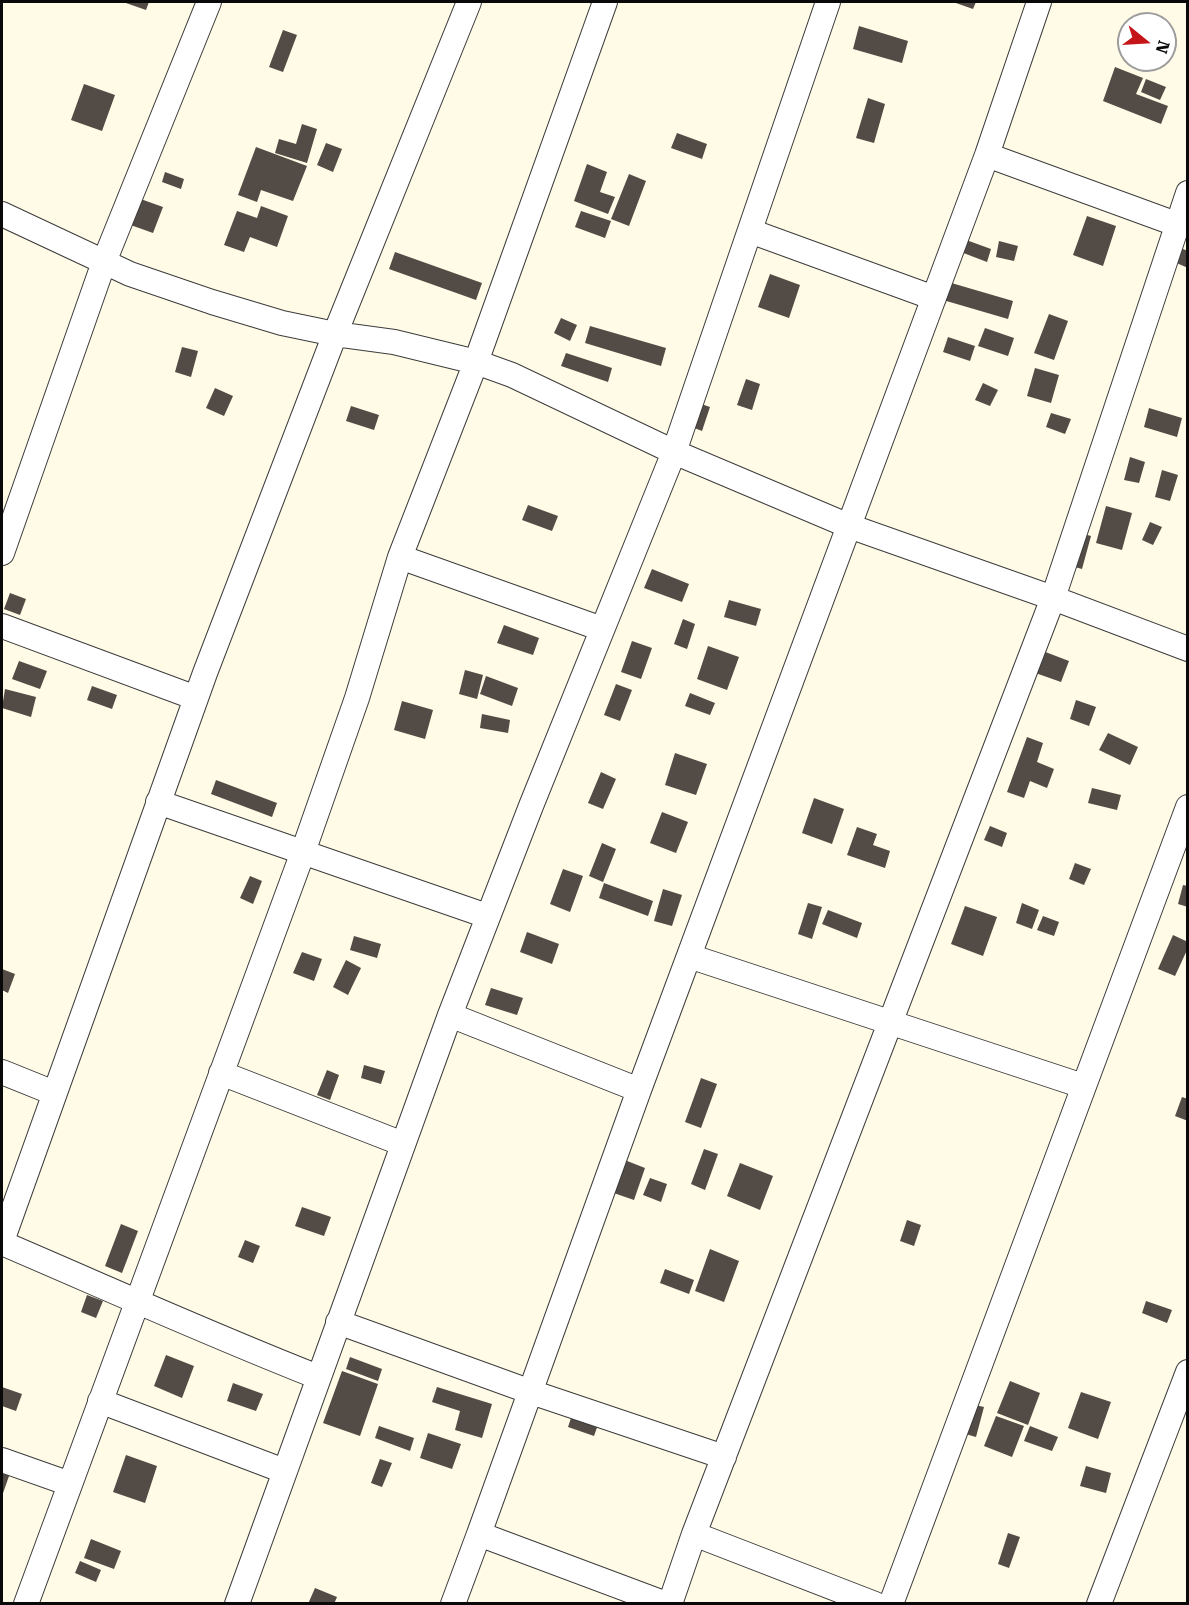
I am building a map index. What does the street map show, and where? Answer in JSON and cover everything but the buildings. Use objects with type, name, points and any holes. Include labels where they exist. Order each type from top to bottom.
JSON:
[{"type":"street","points":[[2,553],[104,261],[209,2]]},
{"type":"street","points":[[318,1377],[223,1340],[2,1242],[196,698],[335,334],[469,2]]},
{"type":"street","points":[[26,1604],[303,852],[357,698],[400,557],[476,362],[605,2]]},
{"type":"street","points":[[237,1604],[487,916],[674,452],[828,2]]},
{"type":"street","points":[[453,1604],[639,1090],[987,155],[1040,2]]},
{"type":"street","points":[[987,155],[1176,224]]},
{"type":"street","points":[[479,1534],[668,1604],[1053,598],[1188,193]]},
{"type":"street","points":[[2,214],[130,274],[222,305],[282,323],[335,334],[394,342],[476,362],[512,375],[674,452],[849,526],[1188,648]]},
{"type":"street","points":[[750,231],[934,298]]},
{"type":"street","points":[[400,557],[602,629]]},
{"type":"street","points":[[2,626],[196,698]]},
{"type":"street","points":[[158,801],[487,916]]},
{"type":"street","points":[[891,1604],[1188,807]]},
{"type":"street","points":[[689,956],[1083,1086]]},
{"type":"street","points":[[450,1015],[639,1090]]},
{"type":"street","points":[[2,1072],[54,1093]]},
{"type":"street","points":[[221,1073],[403,1144]]},
{"type":"street","points":[[338,1322],[531,1392],[724,1457]]},
{"type":"street","points":[[1099,1604],[1188,1372]]},
{"type":"street","points":[[100,1401],[284,1471]]},
{"type":"street","points":[[2,1460],[70,1484]]},
{"type":"street","points":[[694,1534],[875,1604]]}]
